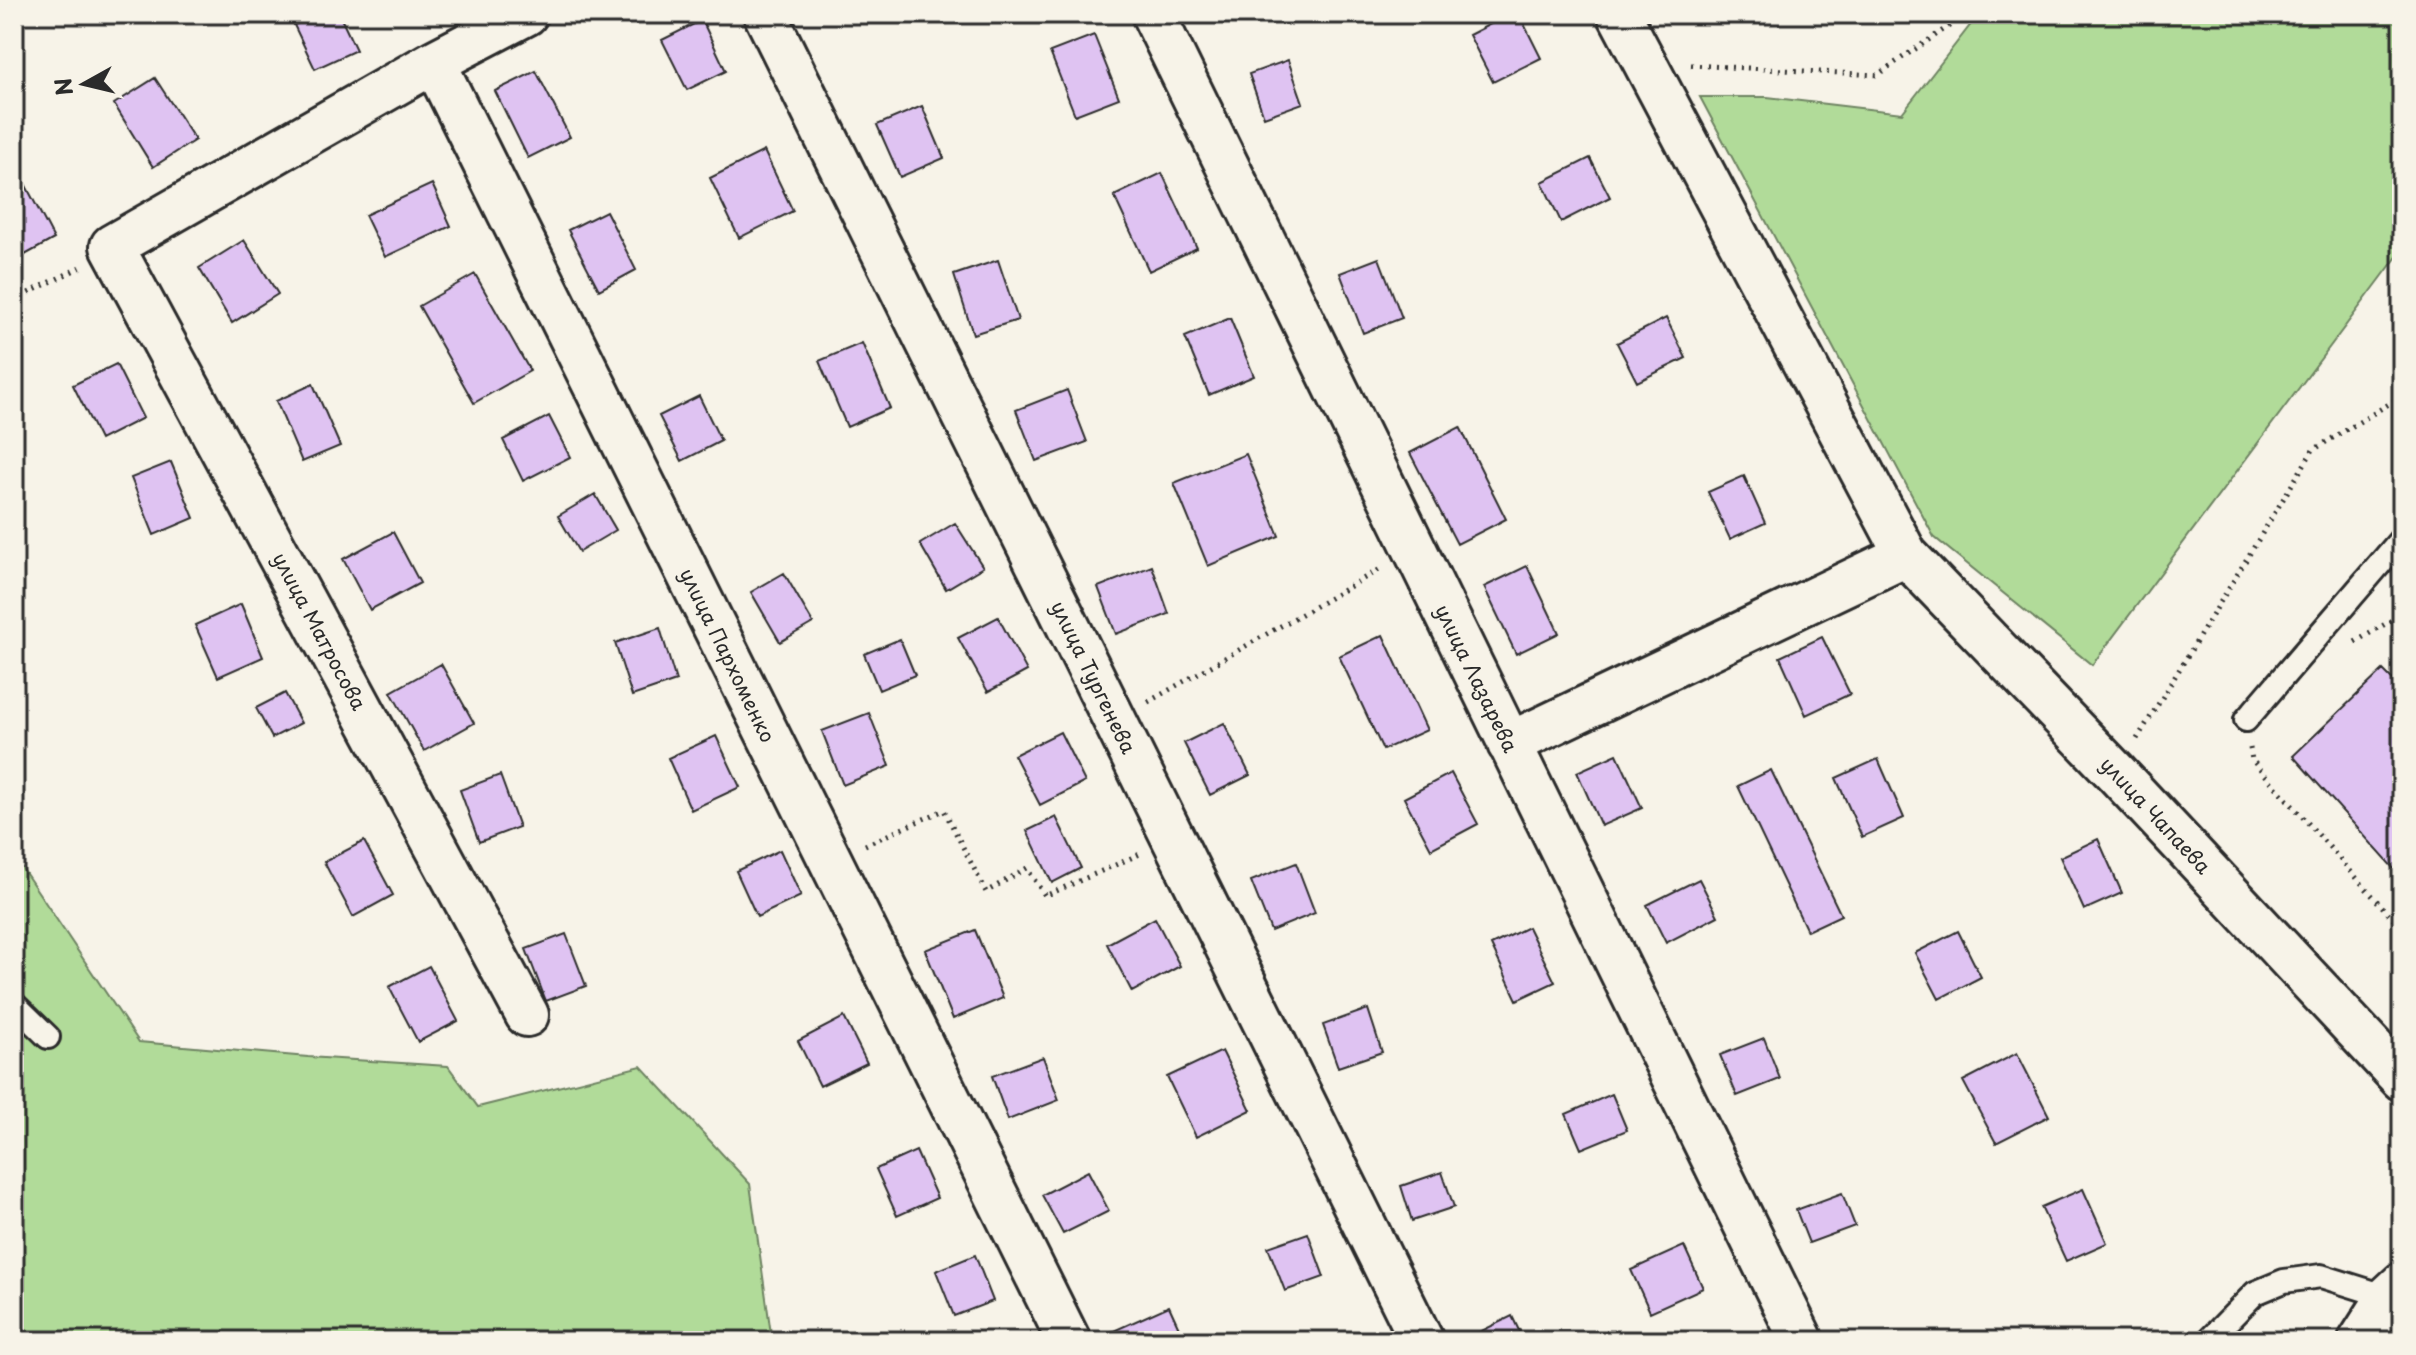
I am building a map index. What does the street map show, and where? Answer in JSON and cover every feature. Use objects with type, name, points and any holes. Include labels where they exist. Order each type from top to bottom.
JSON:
[{"type":"street","points":[[112,246],[434,62],[526,14]]},
{"type":"street","name":"улица Тургенева","points":[[765,14],[1422,1341]]},
{"type":"street","name":"улица Лазарева","points":[[1153,14],[1802,1341]]},
{"type":"street","name":"улица Чапаева","points":[[1619,14],[1906,555],[2116,773],[2402,1079]]},
{"type":"street","name":"улица Пархоменко","points":[[434,62],[1069,1341]]},
{"type":"street","name":"улица Матросова","points":[[112,246],[527,1015]]},
{"type":"street","points":[[1509,744],[1906,555]]},
{"type":"street","points":[[2360,1341],[2395,1291]]},
{"type":"lane","points":[[2246,720],[2402,538]]},
{"type":"lane","points":[[14,1004],[48,1037]]},
{"type":"lane","points":[[2208,1341],[2255,1293],[2284,1281],[2321,1276],[2395,1291]]},
{"type":"path","points":[[1645,63],[1877,75],[1958,20],[1961,14]]},
{"type":"path","points":[[14,300],[74,272],[112,246]]},
{"type":"path","points":[[2116,773],[2313,450],[2402,396]]},
{"type":"path","points":[[1115,721],[1414,549]]},
{"type":"path","points":[[2246,720],[2252,760],[2402,929]]},
{"type":"path","points":[[830,861],[944,810],[986,892],[1027,868],[1045,896],[1174,838]]},
{"type":"green space","points":[[1979,14],[2402,14],[2402,250],[2092,665],[1934,537],[1700,97],[1767,97],[1902,113]]},
{"type":"green space","points":[[14,856],[139,1042],[448,1066],[478,1107],[641,1066],[750,1184],[772,1341],[14,1341]]},
{"type":"building","points":[[317,14],[339,14],[356,50],[315,69],[294,25]]},
{"type":"building","points":[[1219,14],[1242,14],[1223,23]]},
{"type":"building","points":[[1510,14],[1519,14],[1541,58],[1493,82],[1469,35]]},
{"type":"building","points":[[702,20],[726,71],[687,90],[662,40]]},
{"type":"building","points":[[1094,35],[1119,98],[1075,115],[1050,52]]},
{"type":"building","points":[[1288,60],[1303,103],[1264,117],[1249,74]]},
{"type":"building","points":[[536,71],[570,137],[528,158],[495,91]]},
{"type":"building","points":[[155,78],[195,140],[153,167],[114,104]]},
{"type":"building","points":[[922,106],[944,158],[900,177],[877,125]]},
{"type":"building","points":[[764,151],[793,211],[739,238],[710,178]]},
{"type":"building","points":[[1590,158],[1610,197],[1561,222],[1542,182]]},
{"type":"building","points":[[1162,173],[1197,248],[1149,271],[1114,196]]},
{"type":"building","points":[[23,180],[54,239],[14,261],[14,184]]},
{"type":"building","points":[[432,184],[451,226],[385,257],[365,215]]},
{"type":"building","points":[[606,211],[636,270],[599,290],[568,230]]},
{"type":"building","points":[[244,240],[278,294],[232,323],[199,268]]},
{"type":"building","points":[[1379,258],[1402,318],[1363,333],[1340,273]]},
{"type":"building","points":[[998,260],[1018,320],[973,334],[954,275]]},
{"type":"building","points":[[475,274],[530,371],[474,403],[419,306]]},
{"type":"building","points":[[1230,318],[1254,376],[1209,395],[1185,337]]},
{"type":"building","points":[[1666,318],[1686,358],[1637,382],[1617,343]]},
{"type":"building","points":[[862,343],[890,408],[847,427],[819,361]]},
{"type":"building","points":[[116,364],[143,418],[100,440],[73,385]]},
{"type":"building","points":[[313,384],[340,446],[302,462],[276,401]]},
{"type":"building","points":[[1067,390],[1087,442],[1036,461],[1016,410]]},
{"type":"building","points":[[699,396],[721,441],[682,461],[659,416]]},
{"type":"building","points":[[549,416],[570,457],[523,481],[503,440]]},
{"type":"building","points":[[1460,427],[1506,519],[1457,544],[1410,453]]},
{"type":"building","points":[[1246,454],[1279,536],[1208,566],[1174,483]]},
{"type":"building","points":[[171,462],[194,518],[154,535],[131,478]]},
{"type":"building","points":[[1744,476],[1765,523],[1730,539],[1708,492]]},
{"type":"building","points":[[595,494],[616,530],[579,552],[558,516]]},
{"type":"building","points":[[955,523],[983,567],[946,589],[920,544]]},
{"type":"building","points":[[393,532],[420,583],[370,610],[343,559]]},
{"type":"building","points":[[1152,566],[1169,614],[1116,634],[1098,587]]},
{"type":"building","points":[[1527,566],[1559,633],[1516,654],[1484,587]]},
{"type":"building","points":[[784,573],[813,623],[780,642],[751,592]]},
{"type":"building","points":[[241,604],[263,657],[218,677],[195,625]]},
{"type":"building","points":[[998,617],[1027,671],[988,692],[958,638]]},
{"type":"building","points":[[660,628],[676,681],[632,696],[615,643]]},
{"type":"building","points":[[1383,635],[1427,730],[1383,750],[1339,656]]},
{"type":"building","points":[[1822,637],[1850,694],[1806,715],[1780,657]]},
{"type":"building","points":[[900,639],[915,675],[879,690],[864,654]]},
{"type":"building","points":[[441,664],[474,723],[424,751],[391,692]]},
{"type":"building","points":[[2383,670],[2402,689],[2402,878],[2293,756]]},
{"type":"building","points":[[285,693],[301,723],[272,738],[256,708]]},
{"type":"building","points":[[869,713],[890,766],[843,785],[822,731]]},
{"type":"building","points":[[1224,723],[1250,775],[1210,795],[1184,743]]},
{"type":"building","points":[[1060,732],[1085,782],[1040,805],[1014,755]]},
{"type":"building","points":[[716,736],[740,787],[691,810],[668,758]]},
{"type":"building","points":[[1617,754],[1642,808],[1601,826],[1577,772]]},
{"type":"building","points":[[1878,759],[1904,818],[1862,837],[1836,778]]},
{"type":"building","points":[[1771,770],[1841,915],[1807,931],[1738,786]]},
{"type":"building","points":[[1451,773],[1478,824],[1431,849],[1404,798]]},
{"type":"building","points":[[500,775],[519,827],[479,842],[460,790]]},
{"type":"building","points":[[1056,817],[1081,868],[1052,883],[1027,831]]},
{"type":"building","points":[[2098,839],[2122,893],[2084,910],[2060,857]]},
{"type":"building","points":[[364,841],[393,895],[353,917],[324,862]]},
{"type":"building","points":[[780,850],[801,896],[757,917],[736,871]]},
{"type":"building","points":[[1296,863],[1315,913],[1271,931],[1251,881]]},
{"type":"building","points":[[1699,879],[1718,916],[1666,943],[1647,905]]},
{"type":"building","points":[[1155,918],[1180,966],[1132,992],[1107,944]]},
{"type":"building","points":[[1528,927],[1555,982],[1517,1000],[1491,945]]},
{"type":"building","points":[[975,930],[1003,998],[953,1019],[925,950]]},
{"type":"building","points":[[1958,931],[1981,977],[1939,999],[1915,953]]},
{"type":"building","points":[[566,934],[586,986],[546,1001],[526,949]]},
{"type":"building","points":[[429,966],[458,1021],[418,1042],[389,987]]},
{"type":"building","points":[[1368,1009],[1382,1052],[1338,1067],[1323,1025]]},
{"type":"building","points":[[844,1017],[867,1063],[820,1086],[798,1041]]},
{"type":"building","points":[[1764,1038],[1780,1079],[1737,1096],[1720,1055]]},
{"type":"building","points":[[1222,1051],[1251,1110],[1196,1137],[1167,1077]]},
{"type":"building","points":[[2017,1053],[2049,1116],[1996,1143],[1963,1081]]},
{"type":"building","points":[[1043,1057],[1059,1100],[1008,1120],[992,1076]]},
{"type":"building","points":[[1612,1094],[1627,1130],[1581,1149],[1566,1114]]},
{"type":"building","points":[[916,1151],[937,1198],[897,1216],[876,1169]]},
{"type":"building","points":[[1088,1171],[1109,1211],[1063,1234],[1042,1195]]},
{"type":"building","points":[[1442,1172],[1454,1207],[1412,1221],[1401,1186]]},
{"type":"building","points":[[2083,1189],[2107,1243],[2066,1261],[2041,1207]]},
{"type":"building","points":[[1842,1193],[1855,1226],[1809,1243],[1796,1210]]},
{"type":"building","points":[[1308,1233],[1324,1277],[1285,1291],[1268,1247]]},
{"type":"building","points":[[1684,1246],[1703,1288],[1650,1312],[1631,1270]]},
{"type":"building","points":[[975,1255],[993,1301],[954,1316],[936,1271]]},
{"type":"building","points":[[1169,1306],[1185,1341],[1099,1341],[1098,1338]]},
{"type":"building","points":[[1512,1316],[1524,1341],[1463,1340]]}]
